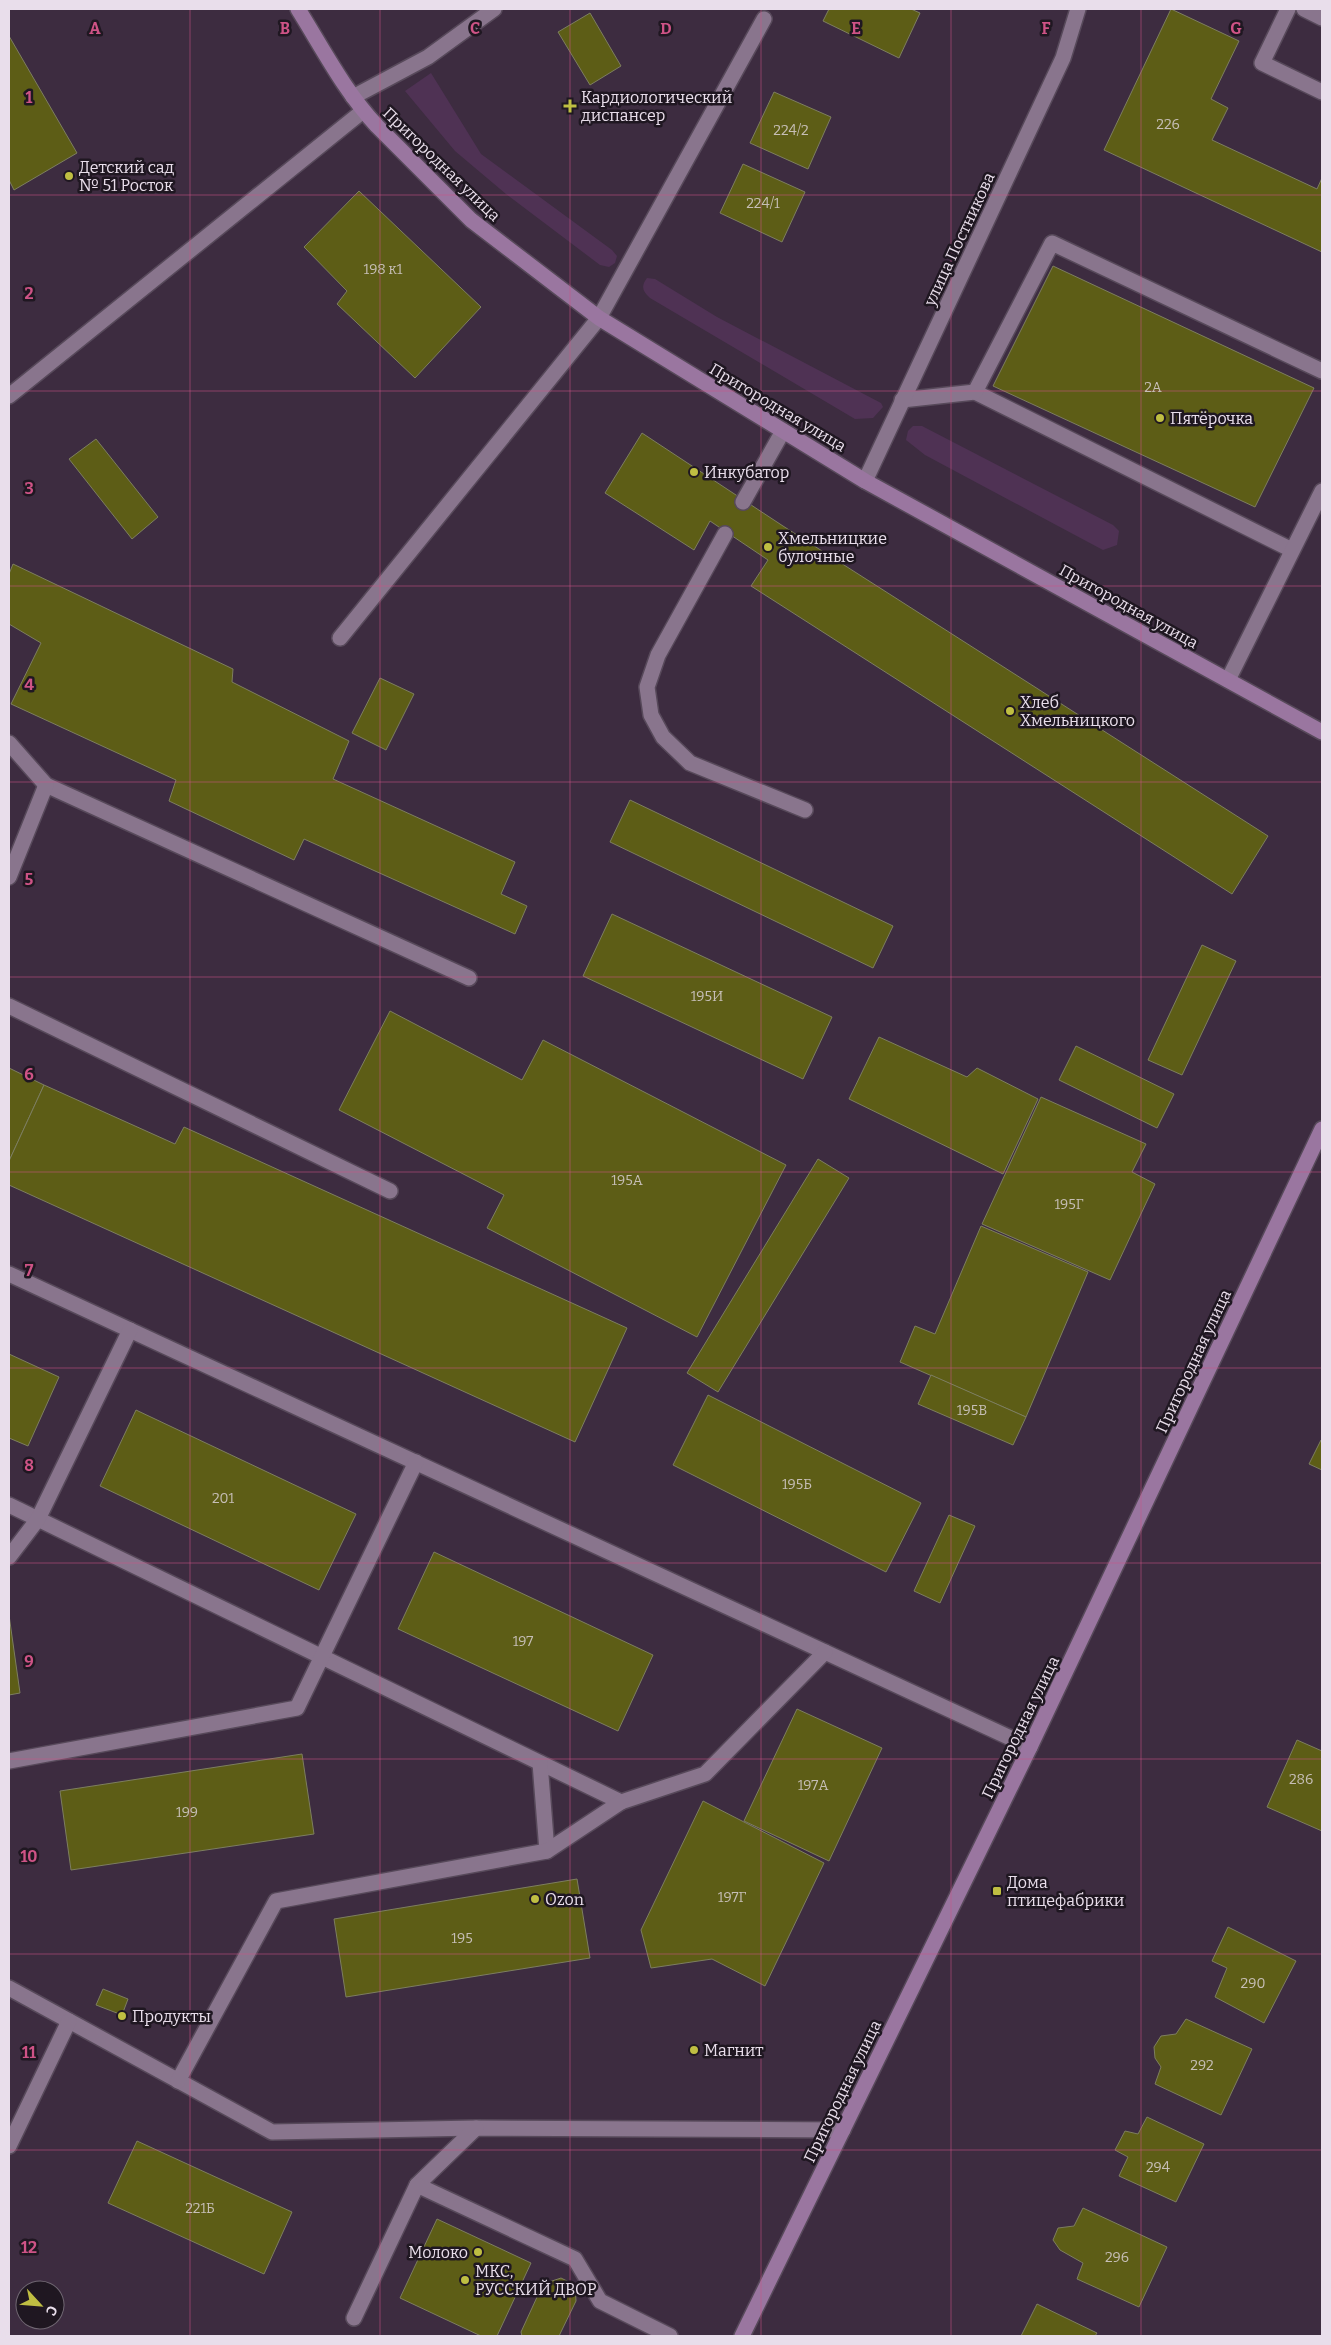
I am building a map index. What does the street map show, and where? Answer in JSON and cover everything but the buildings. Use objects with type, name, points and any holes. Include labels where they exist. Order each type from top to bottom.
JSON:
[{"type":"street","name":"Пригородная улица","points":[[298,9],[363,111],[471,220],[598,318],[865,481],[1322,732]]},
{"type":"street","points":[[354,97],[428,57],[494,9]]},
{"type":"street","name":"улица Постникова","points":[[865,481],[1063,58],[1078,9]]},
{"type":"street","points":[[1288,9],[1262,63],[1322,92]]},
{"type":"street","points":[[1304,9],[1322,18]]},
{"type":"street","points":[[340,638],[598,318],[764,19]]},
{"type":"street","points":[[9,396],[363,111]]},
{"type":"street","points":[[975,392],[1052,243],[1322,371]]},
{"type":"street","points":[[902,400],[975,392],[1292,550]]},
{"type":"street","points":[[743,502],[783,431]]},
{"type":"street","points":[[1228,680],[1322,490]]},
{"type":"street","points":[[725,534],[658,655],[648,687],[651,715],[663,737],[690,763],[805,810]]},
{"type":"street","points":[[9,743],[46,785],[470,978]]},
{"type":"street","points":[[9,877],[46,785]]},
{"type":"street","points":[[9,1006],[390,1191]]},
{"type":"street","name":"Пригородная улица","points":[[742,2336],[1030,1747],[1322,1129]]},
{"type":"street","points":[[9,1274],[1030,1747]]},
{"type":"street","points":[[9,1557],[38,1519],[130,1330]]},
{"type":"street","points":[[9,1760],[297,1708],[416,1462]]},
{"type":"street","points":[[9,1505],[621,1802]]},
{"type":"street","points":[[178,2081],[276,1901],[547,1851],[621,1802],[705,1774],[824,1652]]},
{"type":"street","points":[[540,1763],[547,1851]]},
{"type":"street","points":[[9,1988],[272,2132],[476,2128],[843,2130]]},
{"type":"street","points":[[9,2146],[69,2021]]},
{"type":"street","points":[[354,2318],[417,2185],[476,2128]]},
{"type":"street","points":[[417,2185],[575,2259],[600,2301],[670,2336]]},
{"type":"shaded area","points":[[431,73],[481,154],[612,250],[617,256],[615,263],[609,267],[600,265],[506,194],[455,151],[405,91]]},
{"type":"shaded area","points":[[647,278],[655,279],[717,317],[881,403],[883,407],[873,418],[855,419],[650,298],[643,288]]},
{"type":"shaded area","points":[[913,426],[922,426],[1113,525],[1119,531],[1117,545],[1103,550],[925,455],[906,440],[908,431]]},
{"type":"place","name":"Кардиологический диспансер","points":[[570,106]]},
{"type":"place","name":"Детский сад № 51 Росток","points":[[69,176]]},
{"type":"place","name":"Пятёрочка","points":[[1160,418]]},
{"type":"place","name":"Инкубатор","points":[[694,472]]},
{"type":"place","name":"Хмельницкие булочные","points":[[768,547]]},
{"type":"place","name":"Хлеб Хмельницкого","points":[[1010,711]]},
{"type":"place","name":"Дома птицефабрики","points":[[997,1891]]},
{"type":"place","name":"Ozon","points":[[535,1899]]},
{"type":"place","name":"Продукты","points":[[122,2016]]},
{"type":"place","name":"Магнит","points":[[694,2050]]},
{"type":"place","name":"Молоко","points":[[478,2252]]},
{"type":"place","name":"МКС, РУССКИЙ ДВОР","points":[[465,2280]]}]
